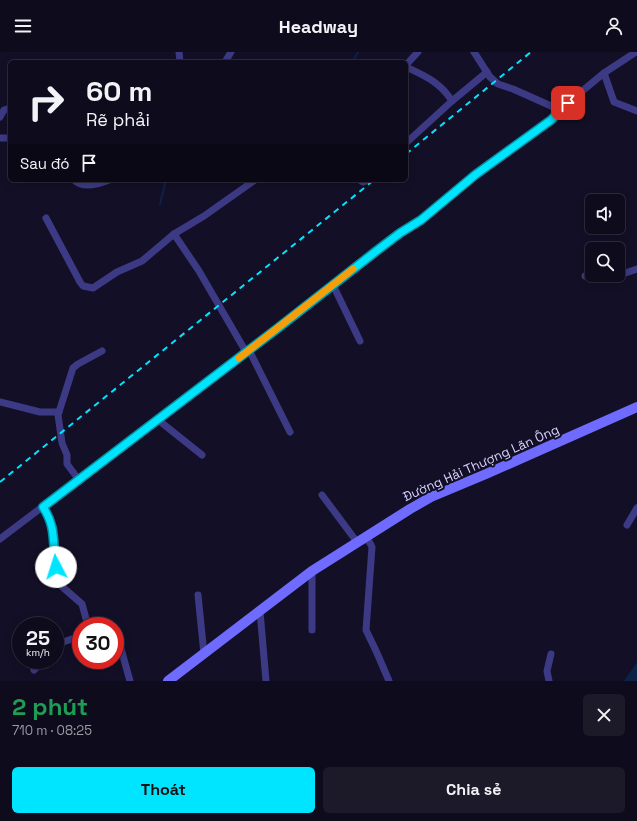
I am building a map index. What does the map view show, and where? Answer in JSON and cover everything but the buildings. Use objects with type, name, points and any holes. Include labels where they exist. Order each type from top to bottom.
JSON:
[{"type":"street","points":[[408,64],[418,52]]},
{"type":"street","points":[[474,52],[487,72],[498,84],[560,110]]},
{"type":"street","points":[[0,539],[80,480],[157,419],[400,233],[421,220],[475,175],[551,120],[560,110],[604,73],[636,52]]},
{"type":"street","points":[[408,67],[434,81],[442,88],[452,101]]},
{"type":"street","points":[[408,141],[452,101],[487,72]]},
{"type":"street","points":[[604,73],[614,102],[637,112]]},
{"type":"street","points":[[0,116],[4,110],[8,109]]},
{"type":"street","points":[[77,182],[87,185],[100,182]]},
{"type":"street","points":[[46,218],[80,282],[83,286],[93,288],[117,272],[142,261],[174,234],[204,216],[252,182]]},
{"type":"street","points":[[174,234],[199,271],[247,351],[290,432]]},
{"type":"street","points":[[625,273],[637,269]]},
{"type":"street","points":[[333,285],[360,341]]},
{"type":"street","points":[[80,480],[67,464],[67,455],[62,443],[58,420],[59,412],[73,368],[102,351]]},
{"type":"street","points":[[0,402],[40,412],[59,412]]},
{"type":"street","name":"Đường Hải Thượng Lãn Ông","points":[[168,681],[312,571],[427,499],[637,407]]},
{"type":"street","points":[[157,419],[202,455]]},
{"type":"street","points":[[322,495],[361,539],[370,543],[372,547],[366,630],[389,681]]},
{"type":"street","points":[[43,507],[48,514],[52,526],[54,557],[59,584],[82,604],[86,617]]},
{"type":"street","points":[[627,525],[637,508]]},
{"type":"street","points":[[312,571],[312,630]]},
{"type":"street","points":[[198,595],[204,654]]},
{"type":"street","points":[[260,611],[266,681]]},
{"type":"street","points":[[549,681],[547,670],[551,654]]},
{"type":"street","points":[[124,660],[130,681]]},
{"type":"water","points":[[637,662],[637,681],[624,681]]},
{"type":"waterway","points":[[353,60],[358,52]]},
{"type":"waterway","points":[[160,204],[166,182]]},
{"type":"railway","points":[[408,152],[531,52]]},
{"type":"railway","points":[[0,482],[372,182]]},
{"type":"slow traffic","points":[[239,358],[353,269]]},
{"type":"route","points":[[56,567],[51,521],[43,507],[400,233],[421,220],[475,175],[551,120],[568,103]]}]
